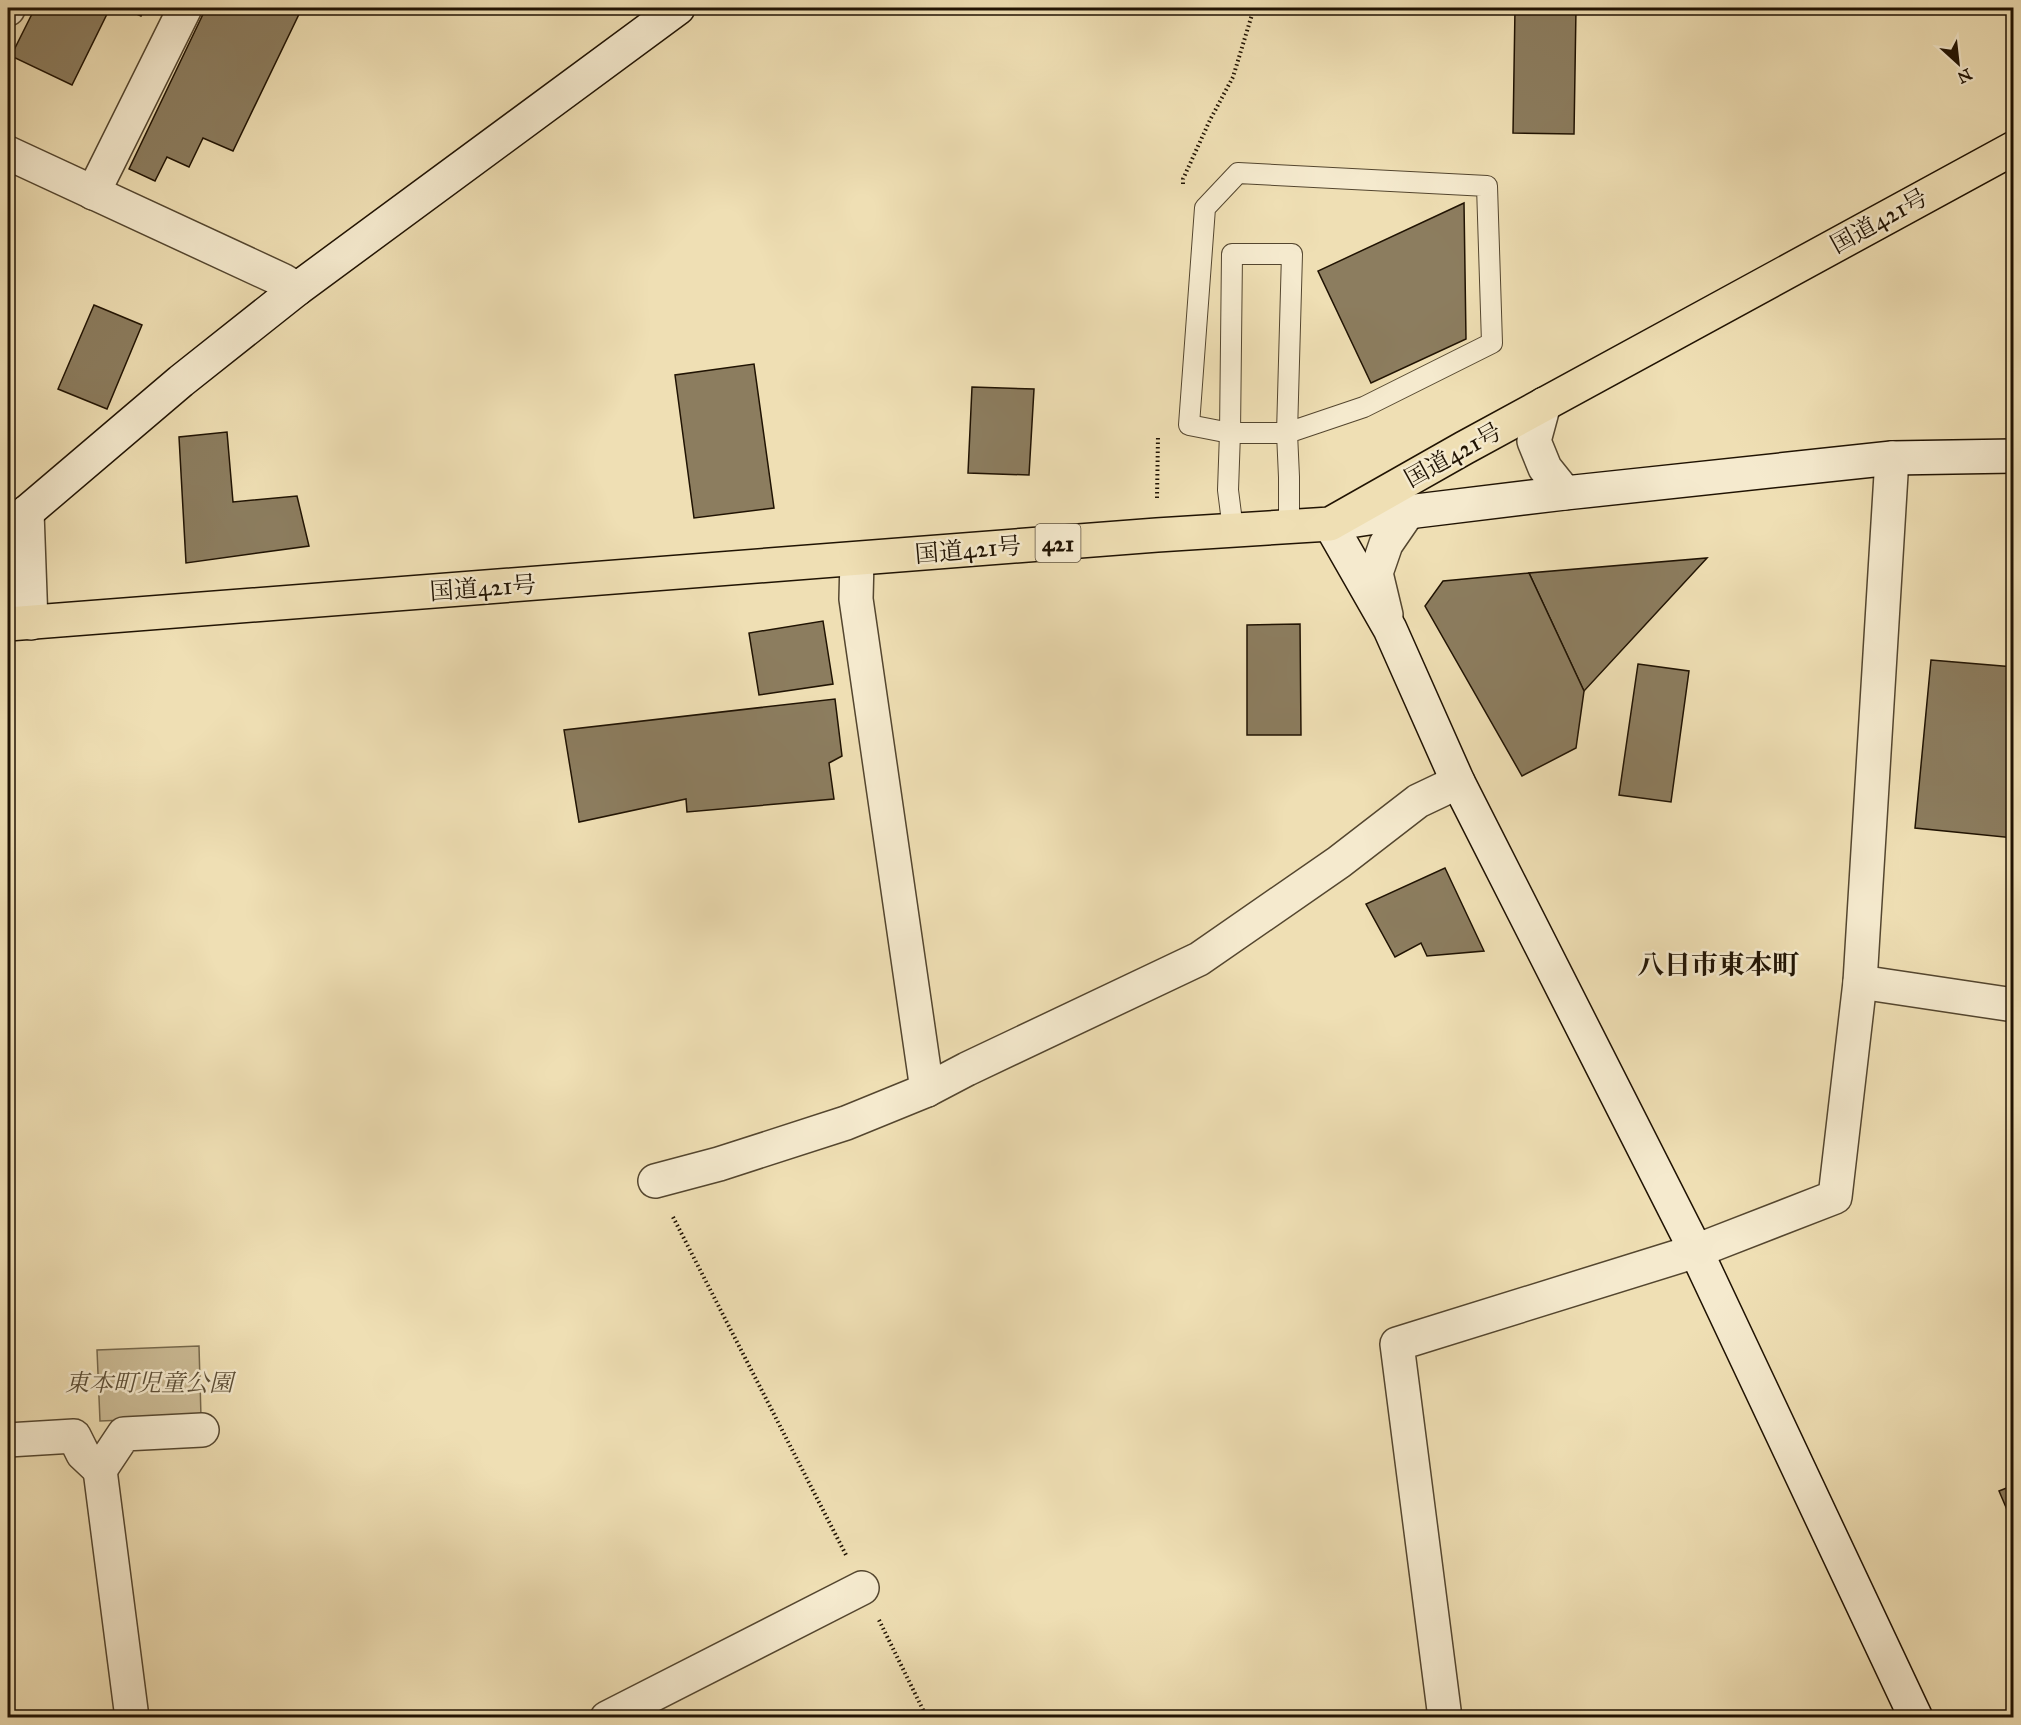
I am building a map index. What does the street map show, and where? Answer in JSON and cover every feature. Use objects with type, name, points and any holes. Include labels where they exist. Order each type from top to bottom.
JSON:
[{"type":"highway","name":"国道421号","points":[[19,623],[1157,534],[1330,524],[1544,404],[2013,148]]},
{"type":"street","points":[[93,193],[185,8]]},
{"type":"street","points":[[19,623],[14,516],[297,289],[678,8]]},
{"type":"street","points":[[8,153],[282,279],[297,289]]},
{"type":"street","points":[[1544,404],[1534,441],[1545,468],[1565,493]]},
{"type":"street","points":[[1916,1718],[1696,1251],[1458,782],[1390,630],[1330,524],[1565,493],[1892,458],[2013,456]]},
{"type":"street","points":[[1445,1718],[1397,1344],[1696,1251],[1835,1197],[1860,982],[1892,458]]},
{"type":"street","points":[[1390,630],[1376,573],[1386,544],[1408,512]]},
{"type":"street","points":[[856,559],[856,599],[927,1090]]},
{"type":"street","points":[[655,1181],[719,1164],[846,1123],[927,1090],[1199,959],[1339,862],[1418,801],[1458,782]]},
{"type":"street","points":[[1860,982],[2013,1005]]},
{"type":"street","points":[[100,1470],[124,1434],[202,1430]]},
{"type":"street","points":[[8,1440],[74,1437],[83,1454],[100,1470],[132,1718]]},
{"type":"street","points":[[607,1718],[862,1588]]},
{"type":"lane","points":[[1238,173],[1487,186],[1492,343],[1364,406],[1287,433],[1230,433],[1189,425],[1205,208],[1238,173]]},
{"type":"lane","points":[[1233,530],[1228,490],[1232,254],[1292,254],[1287,433],[1289,527]]},
{"type":"path","points":[[655,1181],[927,1718]]},
{"type":"green space","name":"東本町児童公園","points":[[199,1346],[201,1417],[100,1421],[97,1350]]},
{"type":"building","points":[[35,8],[110,8],[72,85],[11,56]]},
{"type":"building","points":[[123,8],[145,8],[141,16]]},
{"type":"building","points":[[206,8],[302,8],[233,151],[203,138],[189,167],[167,157],[155,181],[129,169]]},
{"type":"building","points":[[1515,8],[1576,8],[1574,134],[1513,133]]},
{"type":"building","points":[[1464,203],[1466,339],[1371,383],[1318,271]]},
{"type":"building","points":[[94,305],[142,325],[107,409],[58,389]]},
{"type":"building","points":[[754,364],[774,508],[694,518],[675,375]]},
{"type":"building","points":[[972,387],[1034,389],[1029,475],[968,473]]},
{"type":"building","points":[[227,432],[233,502],[297,496],[309,546],[186,563],[179,437]]},
{"type":"building","points":[[1707,558],[1584,691],[1529,573]]},
{"type":"building","points":[[1529,573],[1584,691],[1576,748],[1522,776],[1425,606],[1443,581]]},
{"type":"building","points":[[823,621],[833,684],[759,695],[749,633]]},
{"type":"building","points":[[1300,624],[1301,735],[1247,735],[1247,625]]},
{"type":"building","points":[[1931,660],[2014,667],[2014,838],[1915,828]]},
{"type":"building","points":[[1638,664],[1689,671],[1671,802],[1619,795]]},
{"type":"building","points":[[835,699],[842,756],[829,763],[834,799],[687,812],[686,799],[579,822],[564,730]]},
{"type":"building","points":[[1445,868],[1484,951],[1427,956],[1421,943],[1395,957],[1366,904]]},
{"type":"building","points":[[2014,1485],[2014,1526],[1999,1491]]},
{"type":"district","name":"八日市東本町","points":[[1718,964]]}]
